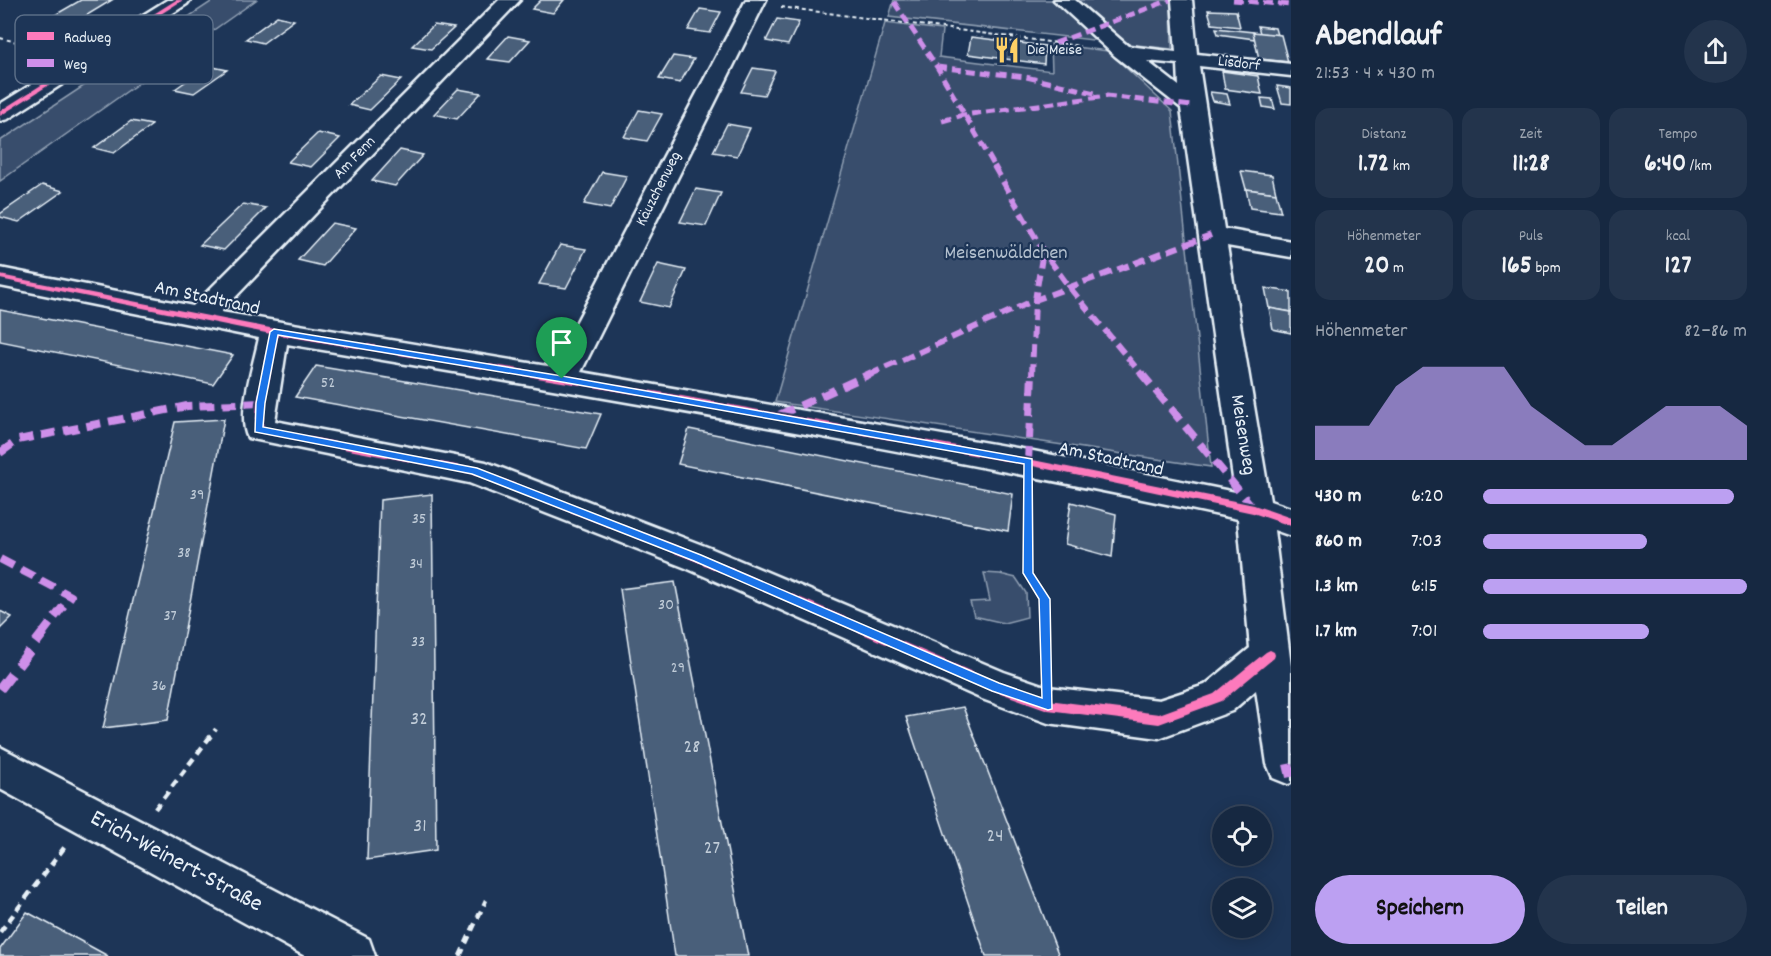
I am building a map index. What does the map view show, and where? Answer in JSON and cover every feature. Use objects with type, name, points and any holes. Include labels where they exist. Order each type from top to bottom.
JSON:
[{"type":"street","points":[[156,15],[180,0]]},
{"type":"street","name":"Am Fenn","points":[[201,315],[510,0]]},
{"type":"street","points":[[1064,0],[1122,52],[1192,106]]},
{"type":"street","name":"Meisenweg","points":[[1182,0],[1192,106],[1254,509],[1270,655],[1288,764]]},
{"type":"street","name":"Käuzchenweg","points":[[562,379],[755,2]]},
{"type":"street","points":[[1122,52],[1187,57]]},
{"type":"street","name":"Lisdorf","points":[[1187,57],[1291,70]]},
{"type":"street","points":[[0,114],[47,84]]},
{"type":"street","points":[[1210,234],[1291,249]]},
{"type":"street","name":"Am Stadtrand","points":[[0,277],[201,315],[274,332],[562,379],[1028,462],[1254,509],[1291,522]]},
{"type":"street","points":[[274,332],[261,403],[259,430],[474,471],[698,558],[996,687],[1048,705],[1159,719],[1218,698],[1270,655]]},
{"type":"street","name":"Erich-Weinert-Straße","points":[[0,767],[352,956]]},
{"type":"path","points":[[755,2],[1122,52]]},
{"type":"path","points":[[1028,462],[1028,573],[1044,599],[1048,705]]},
{"type":"path","points":[[133,838],[216,729]]},
{"type":"path","points":[[0,932],[89,815]]},
{"type":"path","points":[[460,956],[486,900]]},
{"type":"green space","points":[[214,0],[256,0],[213,30],[213,15],[191,15]]},
{"type":"green space","points":[[894,0],[1171,0],[1172,49],[889,17]]},
{"type":"green space","name":"Meisenwäldchen","points":[[885,23],[942,30],[939,57],[1052,71],[1051,44],[1108,51],[1172,111],[1211,467],[775,402]]},
{"type":"green space","points":[[87,84],[137,84],[0,181],[0,141]]},
{"type":"green space","points":[[984,573],[1016,578],[1026,593],[1027,617],[1004,623],[974,616],[970,602],[990,601]]},
{"type":"building","points":[[81,0],[112,0],[87,15],[55,15]]},
{"type":"building","points":[[541,0],[564,0],[553,13],[532,9]]},
{"type":"building","points":[[700,9],[721,12],[710,33],[688,30]]},
{"type":"building","points":[[1208,10],[1236,11],[1240,27],[1212,24]]},
{"type":"building","points":[[277,16],[294,20],[263,43],[246,39]]},
{"type":"building","points":[[777,19],[799,22],[788,45],[766,41]]},
{"type":"building","points":[[434,25],[454,28],[431,49],[412,46]]},
{"type":"building","points":[[1258,26],[1275,28],[1277,35],[1260,33]]},
{"type":"building","points":[[1216,28],[1253,32],[1255,39],[1218,34]]},
{"type":"building","points":[[1253,32],[1281,35],[1288,62],[1259,59]]},
{"type":"building","points":[[508,36],[530,40],[510,62],[487,59]]},
{"type":"building","points":[[971,37],[1045,46],[1044,64],[968,54]]},
{"type":"building","points":[[673,56],[694,59],[680,83],[659,79]]},
{"type":"building","points":[[213,67],[227,70],[213,80]]},
{"type":"building","points":[[753,68],[775,71],[764,95],[741,92]]},
{"type":"building","points":[[1222,71],[1258,76],[1262,94],[1225,89]]},
{"type":"building","points":[[381,76],[401,80],[370,110],[349,105]]},
{"type":"building","points":[[182,84],[207,84],[194,93],[175,89]]},
{"type":"building","points":[[1277,86],[1291,88],[1291,104],[1282,103]]},
{"type":"building","points":[[458,89],[481,93],[457,119],[434,114]]},
{"type":"building","points":[[1210,92],[1227,94],[1230,104],[1213,101]]},
{"type":"building","points":[[1261,98],[1272,99],[1275,109],[1263,107]]},
{"type":"building","points":[[639,110],[662,114],[647,141],[624,137]]},
{"type":"building","points":[[131,121],[152,125],[114,153],[94,148]]},
{"type":"building","points":[[727,124],[750,128],[737,156],[713,152]]},
{"type":"building","points":[[318,133],[340,138],[311,167],[288,162]]},
{"type":"building","points":[[400,150],[423,155],[395,186],[372,181]]},
{"type":"building","points":[[1241,171],[1272,175],[1276,193],[1246,189]]},
{"type":"building","points":[[602,172],[627,176],[610,209],[584,204]]},
{"type":"building","points":[[42,185],[63,191],[19,222],[0,217],[0,214]]},
{"type":"building","points":[[696,189],[721,193],[706,226],[680,222]]},
{"type":"building","points":[[1246,189],[1276,193],[1281,212],[1250,208]]},
{"type":"building","points":[[243,204],[266,208],[224,250],[200,245]]},
{"type":"building","points":[[332,223],[356,228],[323,266],[298,260]]},
{"type":"building","points":[[560,245],[586,249],[566,288],[539,284]]},
{"type":"building","points":[[658,264],[686,270],[669,308],[640,302]]},
{"type":"building","points":[[1265,288],[1291,292],[1291,312],[1269,308]]},
{"type":"building","points":[[1269,308],[1291,312],[1291,333],[1273,329]]},
{"type":"building","points":[[0,310],[233,355],[213,384],[0,341]]},
{"type":"building","points":[[316,366],[601,414],[586,449],[295,397]]},
{"type":"building","points":[[224,419],[168,720],[103,728],[175,422]]},
{"type":"building","points":[[689,429],[1013,494],[1008,531],[678,464]]},
{"type":"building","points":[[432,494],[436,850],[367,860],[380,500]]},
{"type":"building","points":[[1071,502],[1116,514],[1112,557],[1065,544]]},
{"type":"building","points":[[675,582],[748,956],[675,956],[620,589]]},
{"type":"building","points":[[0,611],[12,617],[0,629]]},
{"type":"building","points":[[963,707],[1059,956],[986,956],[906,717]]},
{"type":"building","points":[[27,912],[108,956],[0,956],[0,949]]},
{"type":"marked path","points":[[1055,43],[1170,0]]},
{"type":"marked path","points":[[1233,0],[1291,5]]},
{"type":"marked path","points":[[894,2],[937,67],[1043,251],[1070,288],[1254,509]]},
{"type":"marked path","points":[[937,67],[1026,77],[1099,94]]},
{"type":"marked path","points":[[942,121],[963,115],[1107,96],[1192,106]]},
{"type":"marked path","points":[[779,415],[1035,300],[1211,235]]},
{"type":"marked path","points":[[1028,462],[1035,300],[1043,251]]},
{"type":"marked path","points":[[0,453],[18,440],[187,406],[261,403]]},
{"type":"marked path","points":[[0,559],[71,596],[0,689]]},
{"type":"marked path","points":[[1288,764],[1291,777]]},
{"type":"cycle path","points":[[156,15],[180,0]]},
{"type":"cycle path","points":[[0,114],[47,84]]},
{"type":"cycle path","points":[[0,277],[275,332],[665,396],[1028,462],[1254,509],[1291,522]]},
{"type":"cycle path","points":[[275,332],[261,403],[259,430],[474,471],[698,558],[996,687],[1048,705],[1159,719],[1218,698],[1270,655]]},
{"type":"place","name":"Die Meise","points":[[1007,50]]},
{"type":"route","points":[[274,332],[562,379],[1028,462],[1028,573],[1044,599],[1048,705],[996,687],[698,558],[474,471],[259,430],[261,403],[274,332]]}]
